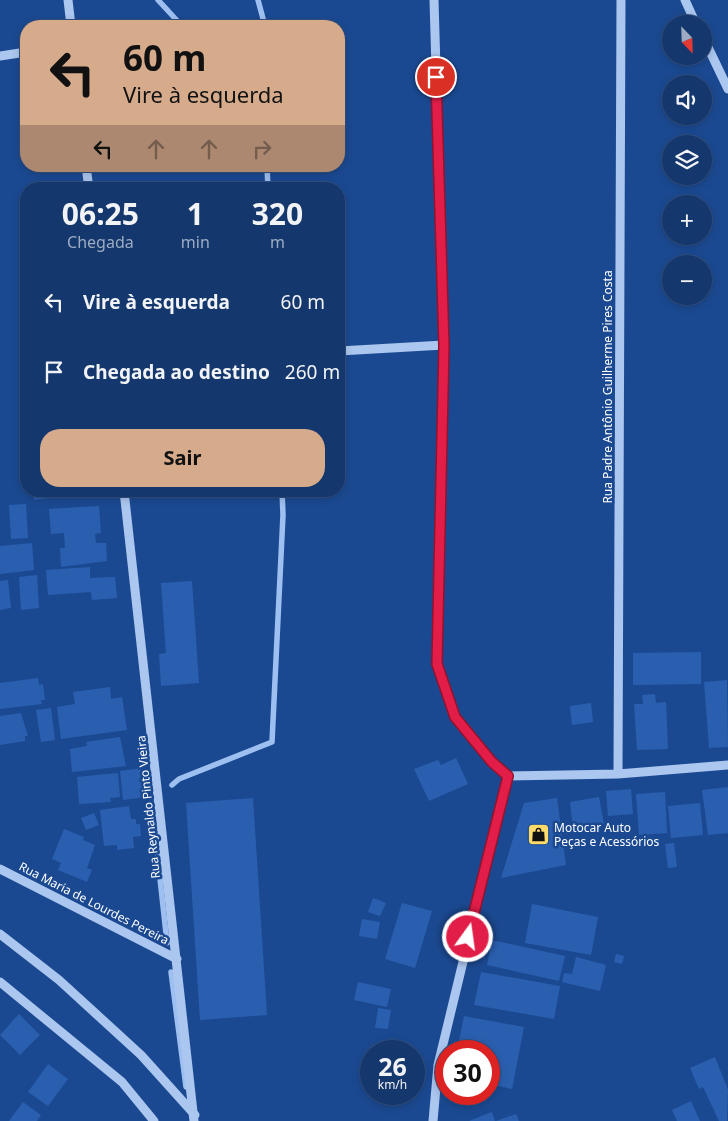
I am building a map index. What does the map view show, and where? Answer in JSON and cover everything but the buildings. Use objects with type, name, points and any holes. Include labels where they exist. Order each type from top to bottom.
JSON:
[{"type":"street","points":[[68,0],[70,20]]},
{"type":"street","points":[[434,0],[444,346],[437,664],[455,717],[492,762],[508,776],[618,774],[728,765]]},
{"type":"street","name":"Rua Padre Antônio Guilherme Pires Costa","points":[[618,774],[621,0]]},
{"type":"street","points":[[685,0],[692,15]]},
{"type":"street","points":[[0,56],[20,53]]},
{"type":"street","points":[[712,56],[728,89]]},
{"type":"street","points":[[345,350],[444,346]]},
{"type":"street","name":"Rua Reynaldo Pinto Vieira","points":[[125,497],[196,1119]]},
{"type":"street","points":[[432,1121],[438,1064],[508,776]]},
{"type":"street","name":"Rua Maria de Lourdes Pereira","points":[[0,869],[178,959]]},
{"type":"street","points":[[0,934],[59,980],[141,1055],[196,1119]]},
{"type":"street","points":[[0,982],[122,1082],[154,1121]]},
{"type":"waterway","points":[[158,0],[176,20]]},
{"type":"waterway","points":[[258,0],[263,20]]},
{"type":"waterway","points":[[267,172],[268,182]]},
{"type":"waterway","points":[[172,785],[179,779],[272,742],[283,515],[282,497]]},
{"type":"waterway","points":[[152,805],[167,943]]},
{"type":"waterway","points":[[171,972],[186,1087]]},
{"type":"place","name":"Motocar Auto Peças e Acessórios","points":[[538,834]]},
{"type":"route","points":[[436,77],[444,346],[437,664],[455,717],[492,762],[508,776],[468,937]]}]
